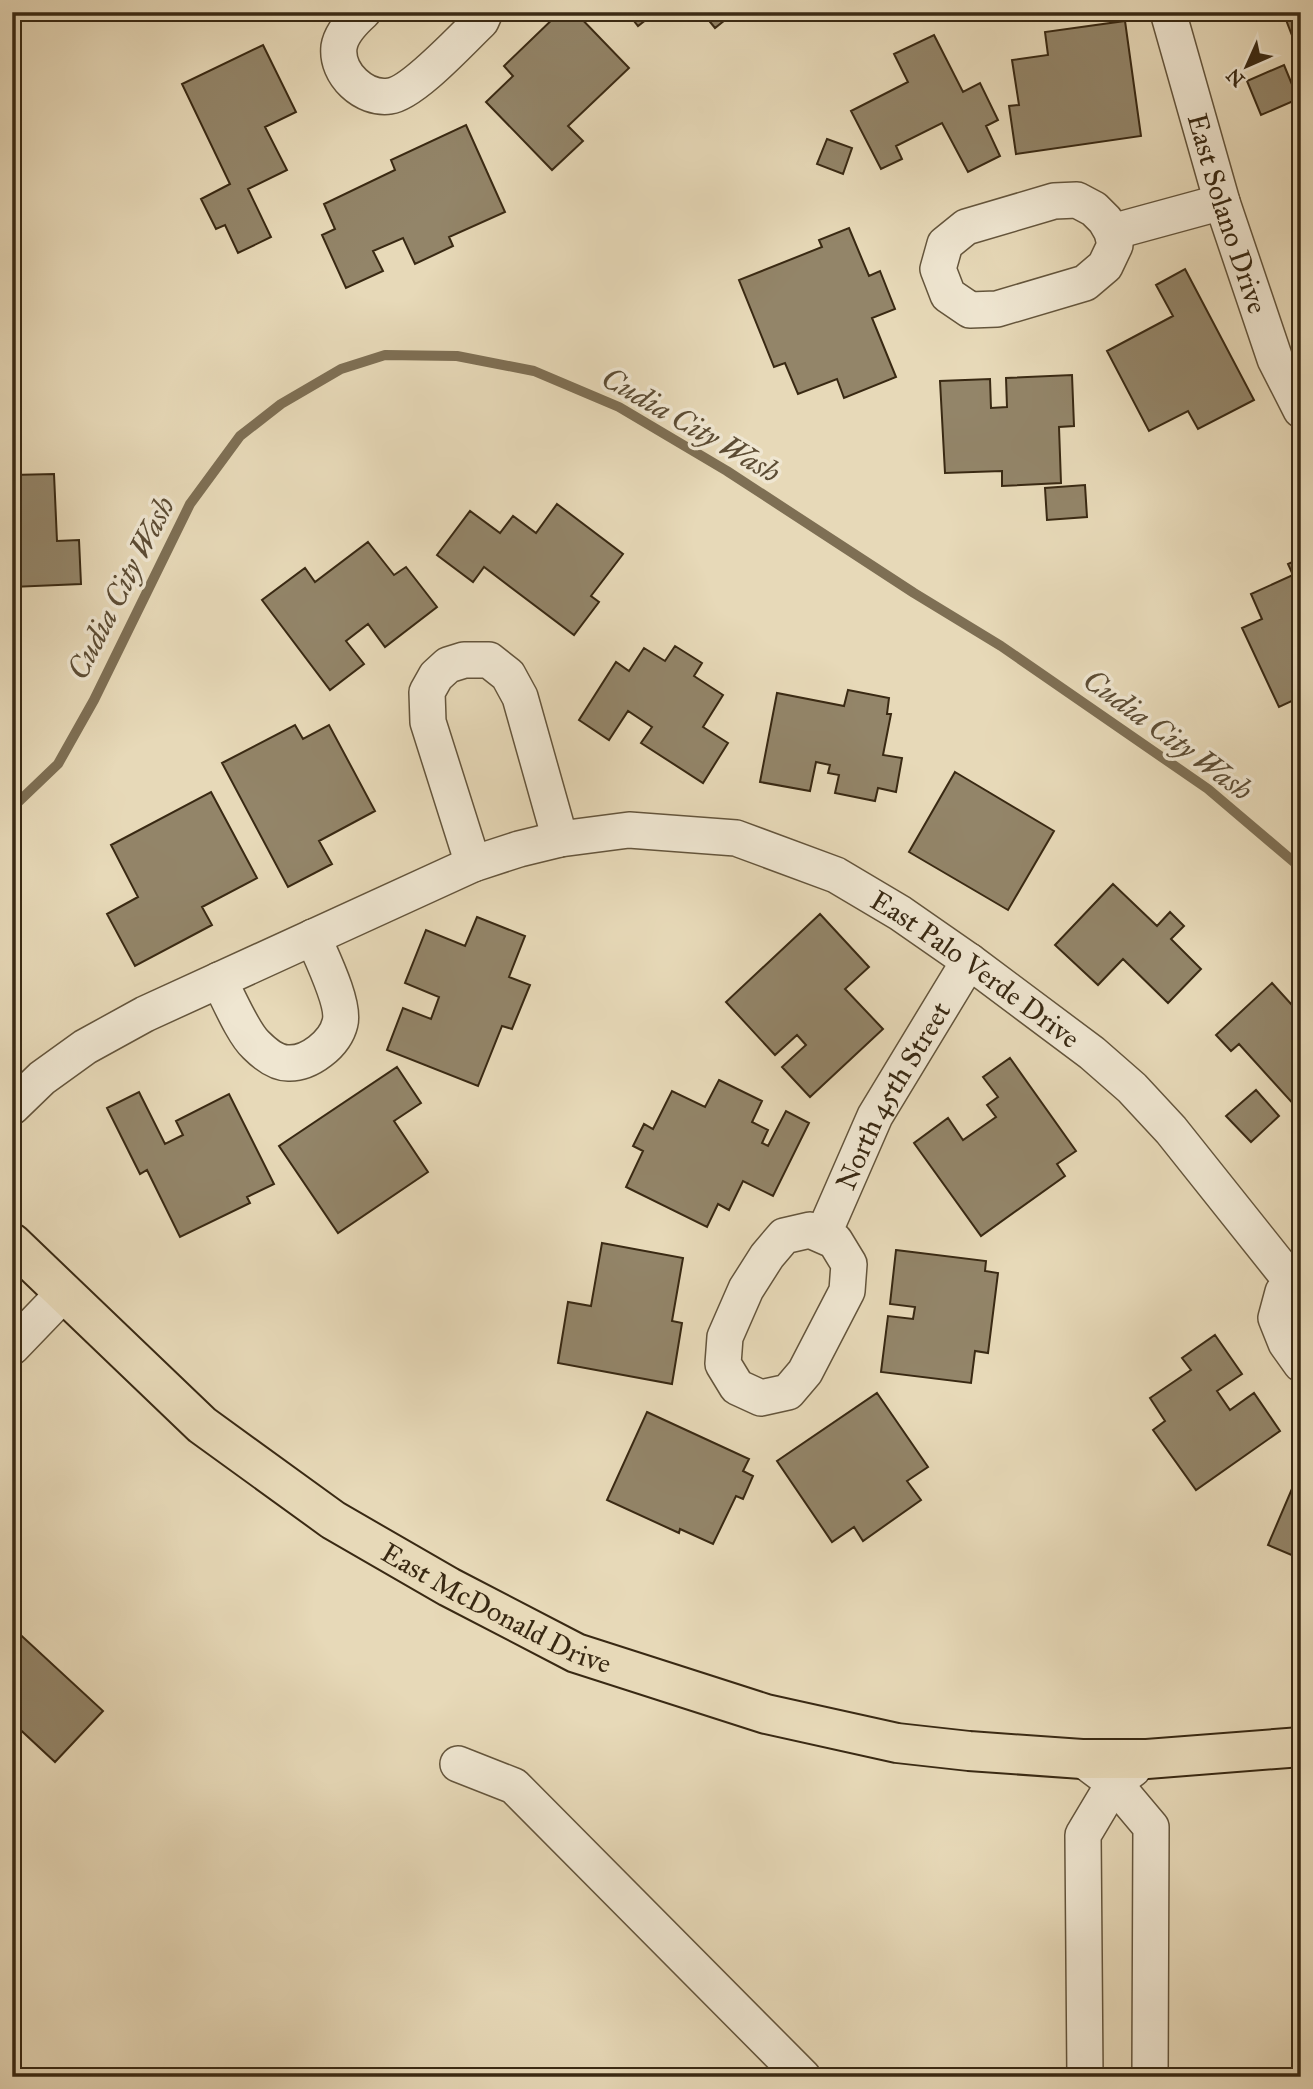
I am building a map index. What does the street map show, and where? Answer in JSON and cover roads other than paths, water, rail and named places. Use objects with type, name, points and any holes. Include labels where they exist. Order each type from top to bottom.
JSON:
[{"type":"main road","name":"East McDonald Drive","points":[[12,1242],[202,1425],[332,1520],[449,1587],[576,1653],[766,1714],[897,1743],[1082,1759],[1147,1759],[1301,1747]]},
{"type":"street","points":[[363,12],[350,23],[339,48],[344,74],[364,92],[391,96],[414,83],[481,21],[485,12]]},
{"type":"street","name":"East Solano Drive","points":[[1168,12],[1222,202],[1275,359],[1301,410]]},
{"type":"street","points":[[1077,200],[1105,220],[1112,233],[1115,245],[1105,266],[1084,283],[997,309],[970,310],[948,295],[939,270],[945,244],[966,227],[1054,201],[1077,200]]},
{"type":"street","points":[[1112,233],[1222,202]]},
{"type":"street","points":[[473,864],[428,722],[427,692],[436,676],[448,665],[464,660],[489,660],[508,676],[520,697],[560,839]]},
{"type":"street","name":"East Palo Verde Drive","points":[[12,1107],[42,1078],[85,1047],[145,1014],[473,864],[560,839],[629,830],[736,838],[836,875],[900,913],[1092,1053],[1132,1088],[1171,1129],[1297,1281],[1283,1292],[1276,1318],[1286,1343],[1301,1364]]},
{"type":"street","points":[[219,980],[253,1043],[271,1058],[287,1064],[312,1057],[329,1043],[341,1022],[336,993],[313,937]]},
{"type":"street","name":"North 45th Street","points":[[823,1236],[875,1116],[969,961]]},
{"type":"street","points":[[810,1230],[823,1236],[835,1241],[849,1264],[847,1291],[805,1372],[788,1392],[761,1398],[737,1388],[723,1364],[725,1337],[746,1289],[767,1256],[784,1236],[810,1230]]},
{"type":"street","points":[[12,1347],[64,1293]]},
{"type":"street","points":[[1082,1759],[1114,1783],[1151,1827],[1150,2077]]},
{"type":"street","points":[[1084,2077],[1083,1835],[1114,1783],[1147,1759]]},
{"type":"street","points":[[458,1764],[514,1786],[803,2077]]},
{"type":"waterway","name":"Cudia City Wash","points":[[12,808],[58,764],[94,700],[190,504],[240,436],[281,404],[341,369],[385,355],[457,356],[534,371],[619,407],[727,471],[914,593],[1001,646],[1208,789],[1301,868]]}]
